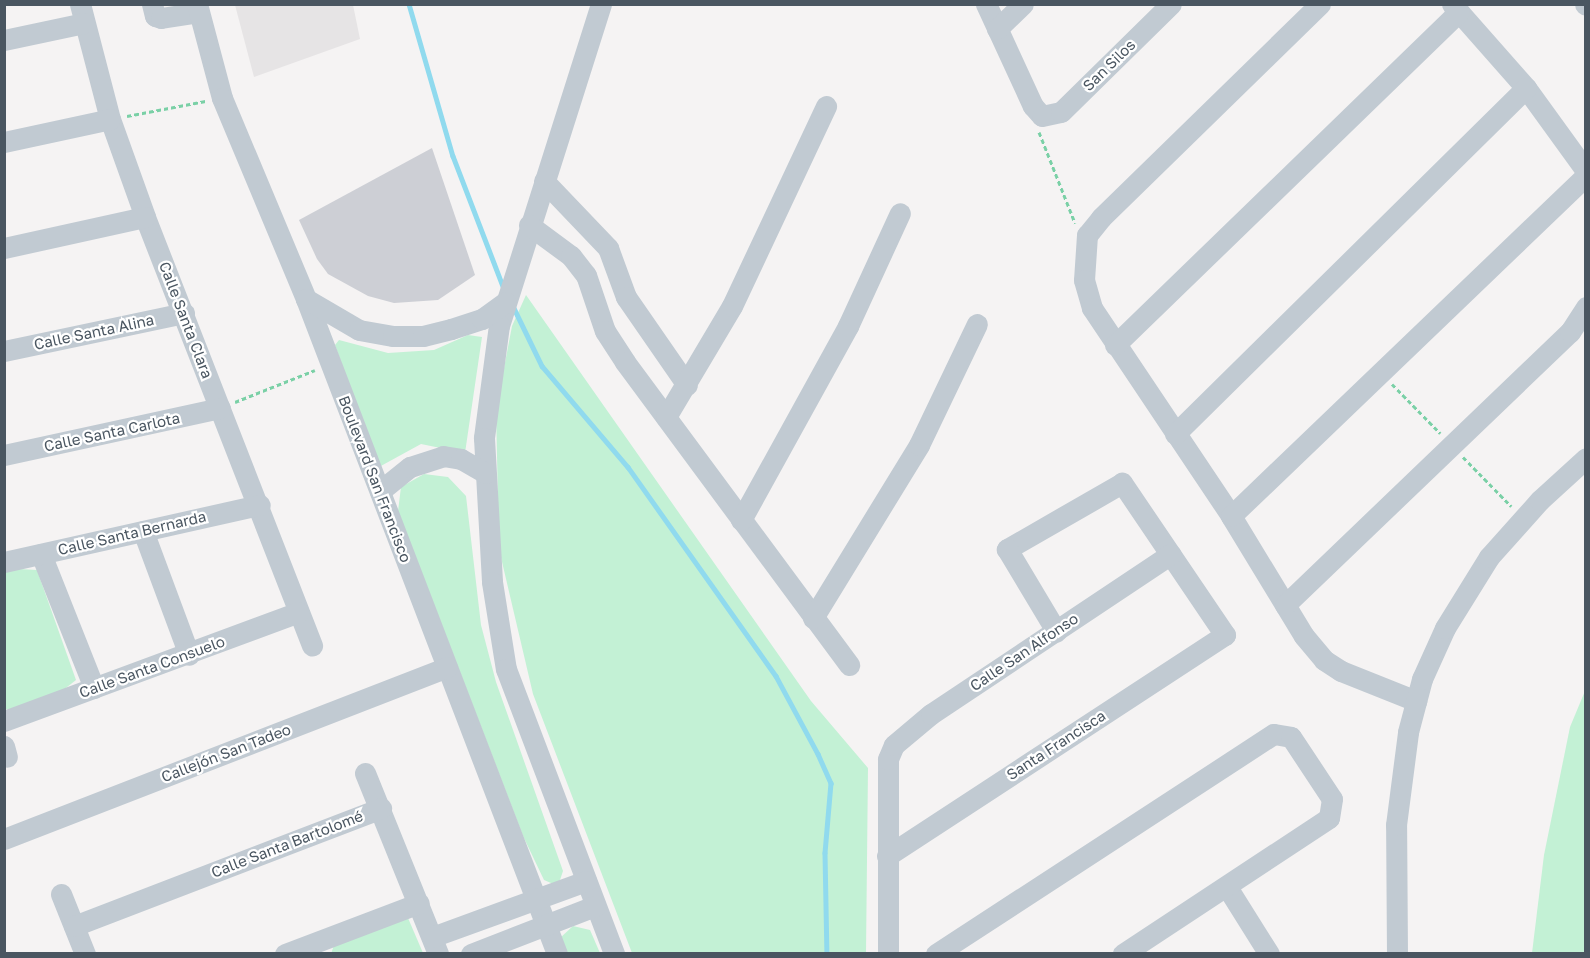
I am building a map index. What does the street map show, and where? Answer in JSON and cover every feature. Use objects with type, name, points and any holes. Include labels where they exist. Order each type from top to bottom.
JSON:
[{"type":"street","points":[[152,4],[155,16],[161,18],[198,8]]},
{"type":"street","points":[[601,4],[499,325],[486,417],[485,473],[492,582],[506,669],[614,954]]},
{"type":"street","points":[[986,4],[1033,106],[1042,116]]},
{"type":"street","points":[[997,29],[1023,4]]},
{"type":"street","name":"San Silos","points":[[1042,116],[1060,112],[1171,4]]},
{"type":"street","points":[[1320,4],[1101,218],[1087,235],[1084,280],[1092,308],[1115,345],[1231,516],[1285,605],[1324,660],[1363,682],[1416,701]]},
{"type":"street","name":"Boulevard San Francisco","points":[[198,8],[222,98],[306,299],[557,954]]},
{"type":"street","points":[[1115,345],[1455,8],[1526,88],[1586,173],[1231,516]]},
{"type":"street","points":[[4,40],[82,14]]},
{"type":"street","name":"Calle Santa Clara","points":[[82,14],[110,119],[220,408],[260,505],[312,646]]},
{"type":"street","points":[[1175,434],[1526,88]]},
{"type":"street","points":[[666,417],[732,306],[826,106]]},
{"type":"street","points":[[4,142],[110,119]]},
{"type":"street","points":[[544,180],[608,248],[633,306],[687,385]]},
{"type":"street","points":[[741,520],[848,326],[900,213]]},
{"type":"street","points":[[4,248],[146,217]]},
{"type":"street","points":[[530,225],[571,256],[586,275],[604,326],[666,417],[849,665]]},
{"type":"street","points":[[306,299],[359,330],[393,336],[423,336],[452,329],[482,319],[506,302]]},
{"type":"street","points":[[604,326],[633,306]]},
{"type":"street","points":[[1285,605],[1570,332],[1586,307]]},
{"type":"street","name":"Calle Santa Alina","points":[[4,351],[184,313]]},
{"type":"street","points":[[813,618],[919,445],[977,324]]},
{"type":"street","name":"Calle Santa Carlota","points":[[4,455],[220,408]]},
{"type":"street","points":[[380,491],[410,466],[443,456],[461,459],[485,473]]},
{"type":"street","points":[[1397,954],[1396,825],[1408,732],[1416,701],[1445,628],[1489,557],[1540,500],[1586,458]]},
{"type":"street","points":[[1056,631],[1007,549],[1122,483],[1170,554]]},
{"type":"street","name":"Calle Santa Bernarda","points":[[4,562],[260,505]]},
{"type":"street","points":[[143,531],[189,655]]},
{"type":"street","points":[[41,554],[94,688]]},
{"type":"street","name":"Calle San Alfonso","points":[[887,856],[888,759],[903,735],[1170,554]]},
{"type":"street","name":"Santa Francisca","points":[[887,856],[1226,635],[1170,554]]},
{"type":"street","name":"Calle Santa Consuelo","points":[[4,721],[189,655],[299,612]]},
{"type":"street","name":"Callejón San Tadeo","points":[[4,839],[447,667]]},
{"type":"street","points":[[936,954],[1274,734],[1291,737],[1332,800],[1329,818],[1136,950]]},
{"type":"street","points":[[365,774],[381,808]]},
{"type":"street","name":"Calle Santa Bartolomé","points":[[74,926],[381,808],[435,945]]},
{"type":"street","points":[[887,856],[888,954]]},
{"type":"street","points":[[435,945],[586,881]]},
{"type":"street","points":[[1227,887],[1269,954]]},
{"type":"street","points":[[61,894],[85,954]]},
{"type":"street","points":[[285,954],[319,948],[419,903]]},
{"type":"street","points":[[471,954],[596,906]]},
{"type":"path","points":[[110,119],[222,98]]},
{"type":"path","points":[[1042,116],[1038,135],[1085,248]]},
{"type":"path","points":[[220,408],[331,364]]},
{"type":"shaded area","points":[[235,5],[353,5],[360,39],[254,77]]},
{"type":"green space","points":[[526,295],[811,701],[868,768],[866,953],[632,953],[533,694],[499,549],[496,410],[512,326]]},
{"type":"green space","points":[[468,335],[482,337],[465,453],[421,444],[379,467],[335,345],[339,340],[388,353],[434,350]]},
{"type":"green space","points":[[424,474],[448,477],[466,496],[481,625],[496,682],[563,871],[558,886],[544,880],[523,836],[398,511],[401,487]]},
{"type":"green space","points":[[19,569],[37,570],[76,680],[57,695],[11,710],[5,709],[5,572]]},
{"type":"green space","points":[[1585,691],[1585,953],[1532,953],[1544,855],[1570,727]]},
{"type":"green space","points":[[408,918],[423,953],[331,954],[334,945]]},
{"type":"green space","points":[[573,926],[590,930],[600,953],[566,953],[560,938]]},
{"type":"building","points":[[432,148],[475,275],[438,300],[394,303],[368,296],[328,274],[317,259],[299,220]]},
{"type":"waterway","points":[[409,4],[453,156],[503,286]]},
{"type":"waterway","points":[[512,304],[542,366],[628,467],[776,676],[818,754],[831,783],[825,853],[827,954]]}]
